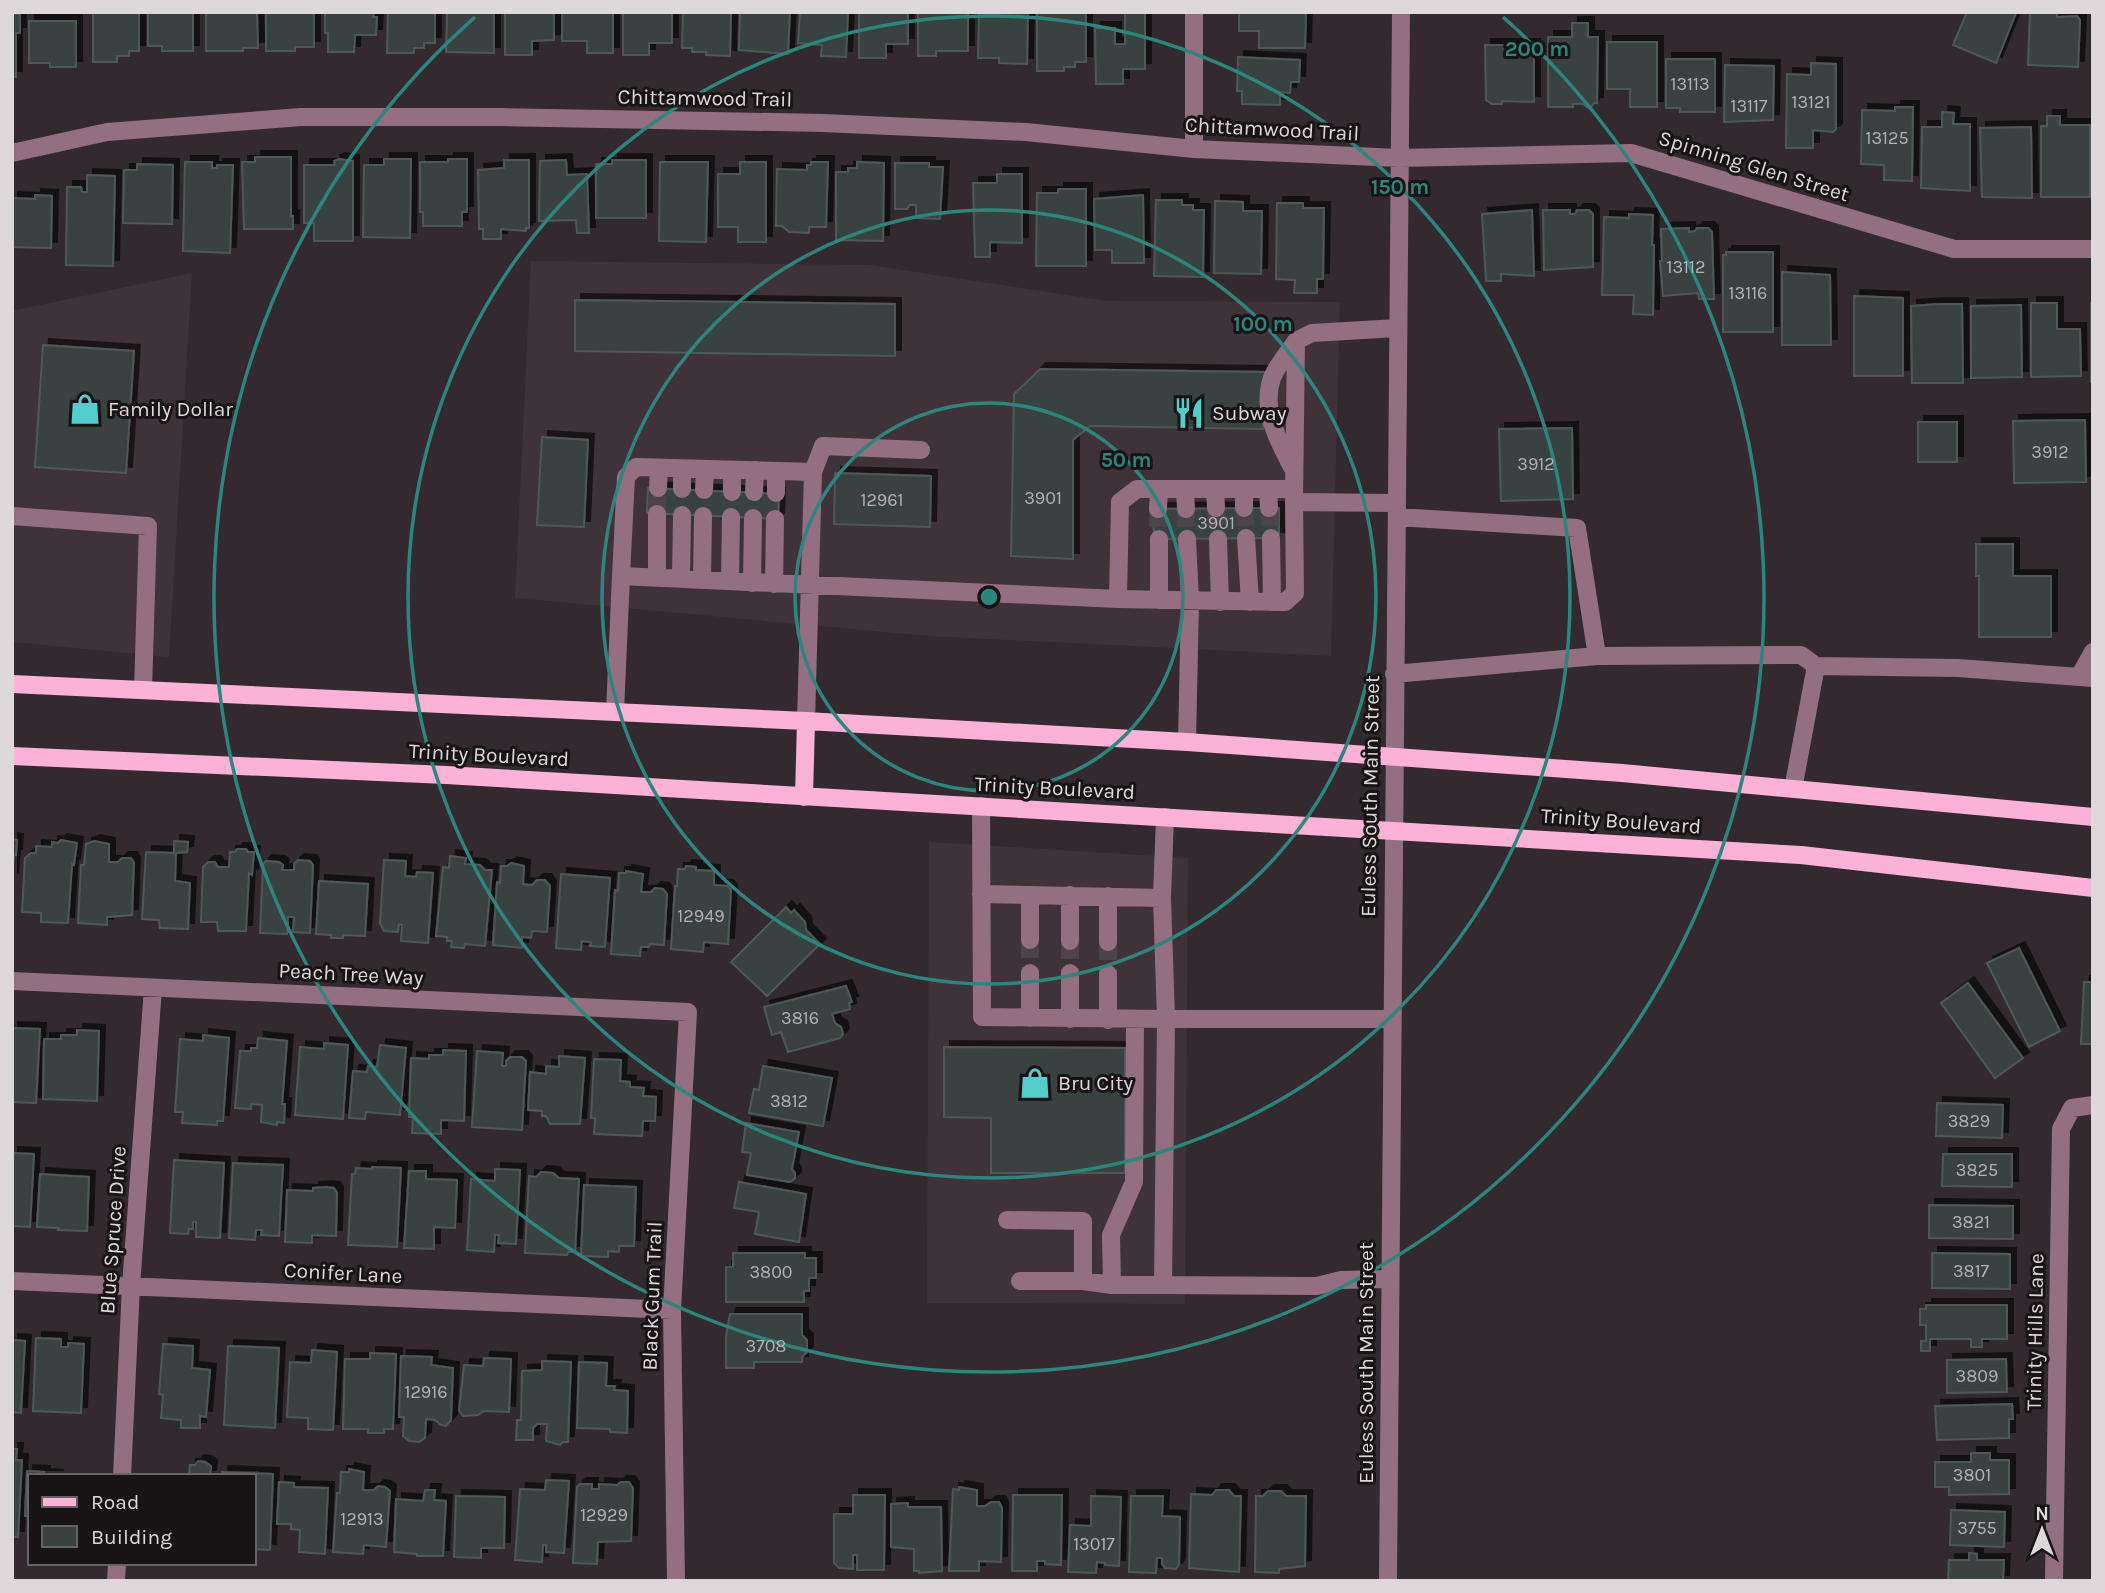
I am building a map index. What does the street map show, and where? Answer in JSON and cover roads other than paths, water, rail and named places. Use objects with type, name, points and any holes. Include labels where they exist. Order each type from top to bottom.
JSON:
[{"type":"main road","points":[[12,684],[806,720],[1187,743],[1622,773],[2093,817]]},
{"type":"main road","points":[[804,797],[806,720]]},
{"type":"main road","name":"Trinity Boulevard","points":[[12,756],[446,775],[1801,855],[2093,888]]},
{"type":"street","points":[[1194,12],[1194,149]]},
{"type":"street","name":"Euless South Main Street","points":[[1388,1581],[1391,829],[1401,12]]},
{"type":"street","name":"Chittamwood Trail","points":[[12,153],[107,132],[301,117],[501,117],[823,123],[1026,132],[1194,149],[1399,158]]},
{"type":"street","name":"Spinning Glen Street","points":[[1399,158],[1632,153],[1954,249],[2093,249]]},
{"type":"street","points":[[1294,470],[1273,430],[1270,394],[1271,380],[1296,341],[1311,333],[1398,328]]},
{"type":"street","points":[[621,576],[1118,599],[1285,601],[1295,593],[1296,341]]},
{"type":"street","points":[[806,720],[813,472],[823,446],[921,450]]},
{"type":"street","points":[[615,712],[626,477],[636,467],[813,472]]},
{"type":"street","points":[[658,488],[659,468]]},
{"type":"street","points":[[682,469],[682,489]]},
{"type":"street","points":[[704,490],[705,469]]},
{"type":"street","points":[[732,470],[732,492]]},
{"type":"street","points":[[754,492],[755,471]]},
{"type":"street","points":[[776,471],[776,493]]},
{"type":"street","points":[[1118,599],[1120,502],[1137,489],[1268,489],[1294,496],[1396,510],[1577,528],[1597,656]]},
{"type":"street","points":[[1215,489],[1216,508]]},
{"type":"street","points":[[1244,489],[1244,508]]},
{"type":"street","points":[[1268,489],[1269,508]]},
{"type":"street","points":[[1158,509],[1159,490]]},
{"type":"street","points":[[1185,490],[1186,509]]},
{"type":"street","points":[[657,514],[657,578]]},
{"type":"street","points":[[681,579],[682,515]]},
{"type":"street","points":[[12,516],[148,526],[143,691]]},
{"type":"street","points":[[702,580],[703,516]]},
{"type":"street","points":[[730,581],[732,517]]},
{"type":"street","points":[[752,583],[753,518]]},
{"type":"street","points":[[774,584],[775,519]]},
{"type":"street","points":[[1246,538],[1250,601]]},
{"type":"street","points":[[1270,538],[1272,601]]},
{"type":"street","points":[[1159,539],[1159,600]]},
{"type":"street","points":[[1187,539],[1190,601],[1187,743]]},
{"type":"street","points":[[1218,539],[1220,601]]},
{"type":"street","points":[[1394,674],[1597,656],[1801,655],[1816,666],[1958,668],[2086,677],[2093,652]]},
{"type":"street","points":[[1793,789],[1816,666]]},
{"type":"street","points":[[981,806],[982,1017],[1108,1020],[1391,1019]]},
{"type":"street","points":[[1163,1285],[1166,1019],[1162,898],[1165,817]]},
{"type":"street","points":[[981,894],[1162,898]]},
{"type":"street","points":[[1030,895],[1030,940]]},
{"type":"street","points":[[1070,895],[1070,941]]},
{"type":"street","points":[[1108,896],[1108,942]]},
{"type":"street","points":[[1030,973],[1030,1018]]},
{"type":"street","points":[[1070,973],[1070,1019]]},
{"type":"street","points":[[1108,974],[1108,1020]]},
{"type":"street","name":"Peach Tree Way","points":[[12,981],[688,1012]]},
{"type":"street","name":"Blue Spruce Drive","points":[[122,1474],[131,1286],[153,988]]},
{"type":"street","name":"Black Gum Trail","points":[[676,1581],[672,1310],[688,1012]]},
{"type":"street","points":[[1112,1285],[1111,1235],[1134,1182],[1135,1020]]},
{"type":"street","name":"Trinity Hills Lane","points":[[2054,1581],[2061,1129],[2071,1108],[2093,1105]]},
{"type":"street","points":[[1007,1220],[1083,1221],[1083,1281]]},
{"type":"street","points":[[1020,1281],[1083,1281],[1112,1285],[1317,1286],[1340,1280],[1389,1279]]},
{"type":"street","name":"Conifer Lane","points":[[12,1281],[672,1310]]},
{"type":"tunnel","points":[[657,514],[658,488]]},
{"type":"tunnel","points":[[1216,508],[1218,539]]},
{"type":"tunnel","points":[[1244,508],[1246,538]]},
{"type":"tunnel","points":[[1269,508],[1271,538]]},
{"type":"tunnel","points":[[1158,509],[1159,539]]},
{"type":"tunnel","points":[[1186,509],[1187,539]]},
{"type":"tunnel","points":[[1030,940],[1030,973]]},
{"type":"tunnel","points":[[1070,941],[1070,973]]},
{"type":"tunnel","points":[[1108,942],[1108,974]]},
{"type":"place","name":"Family Dollar","points":[[85,409]]},
{"type":"place","name":"Subway","points":[[1189,413]]},
{"type":"place","name":"Bru City","points":[[1035,1083]]}]
